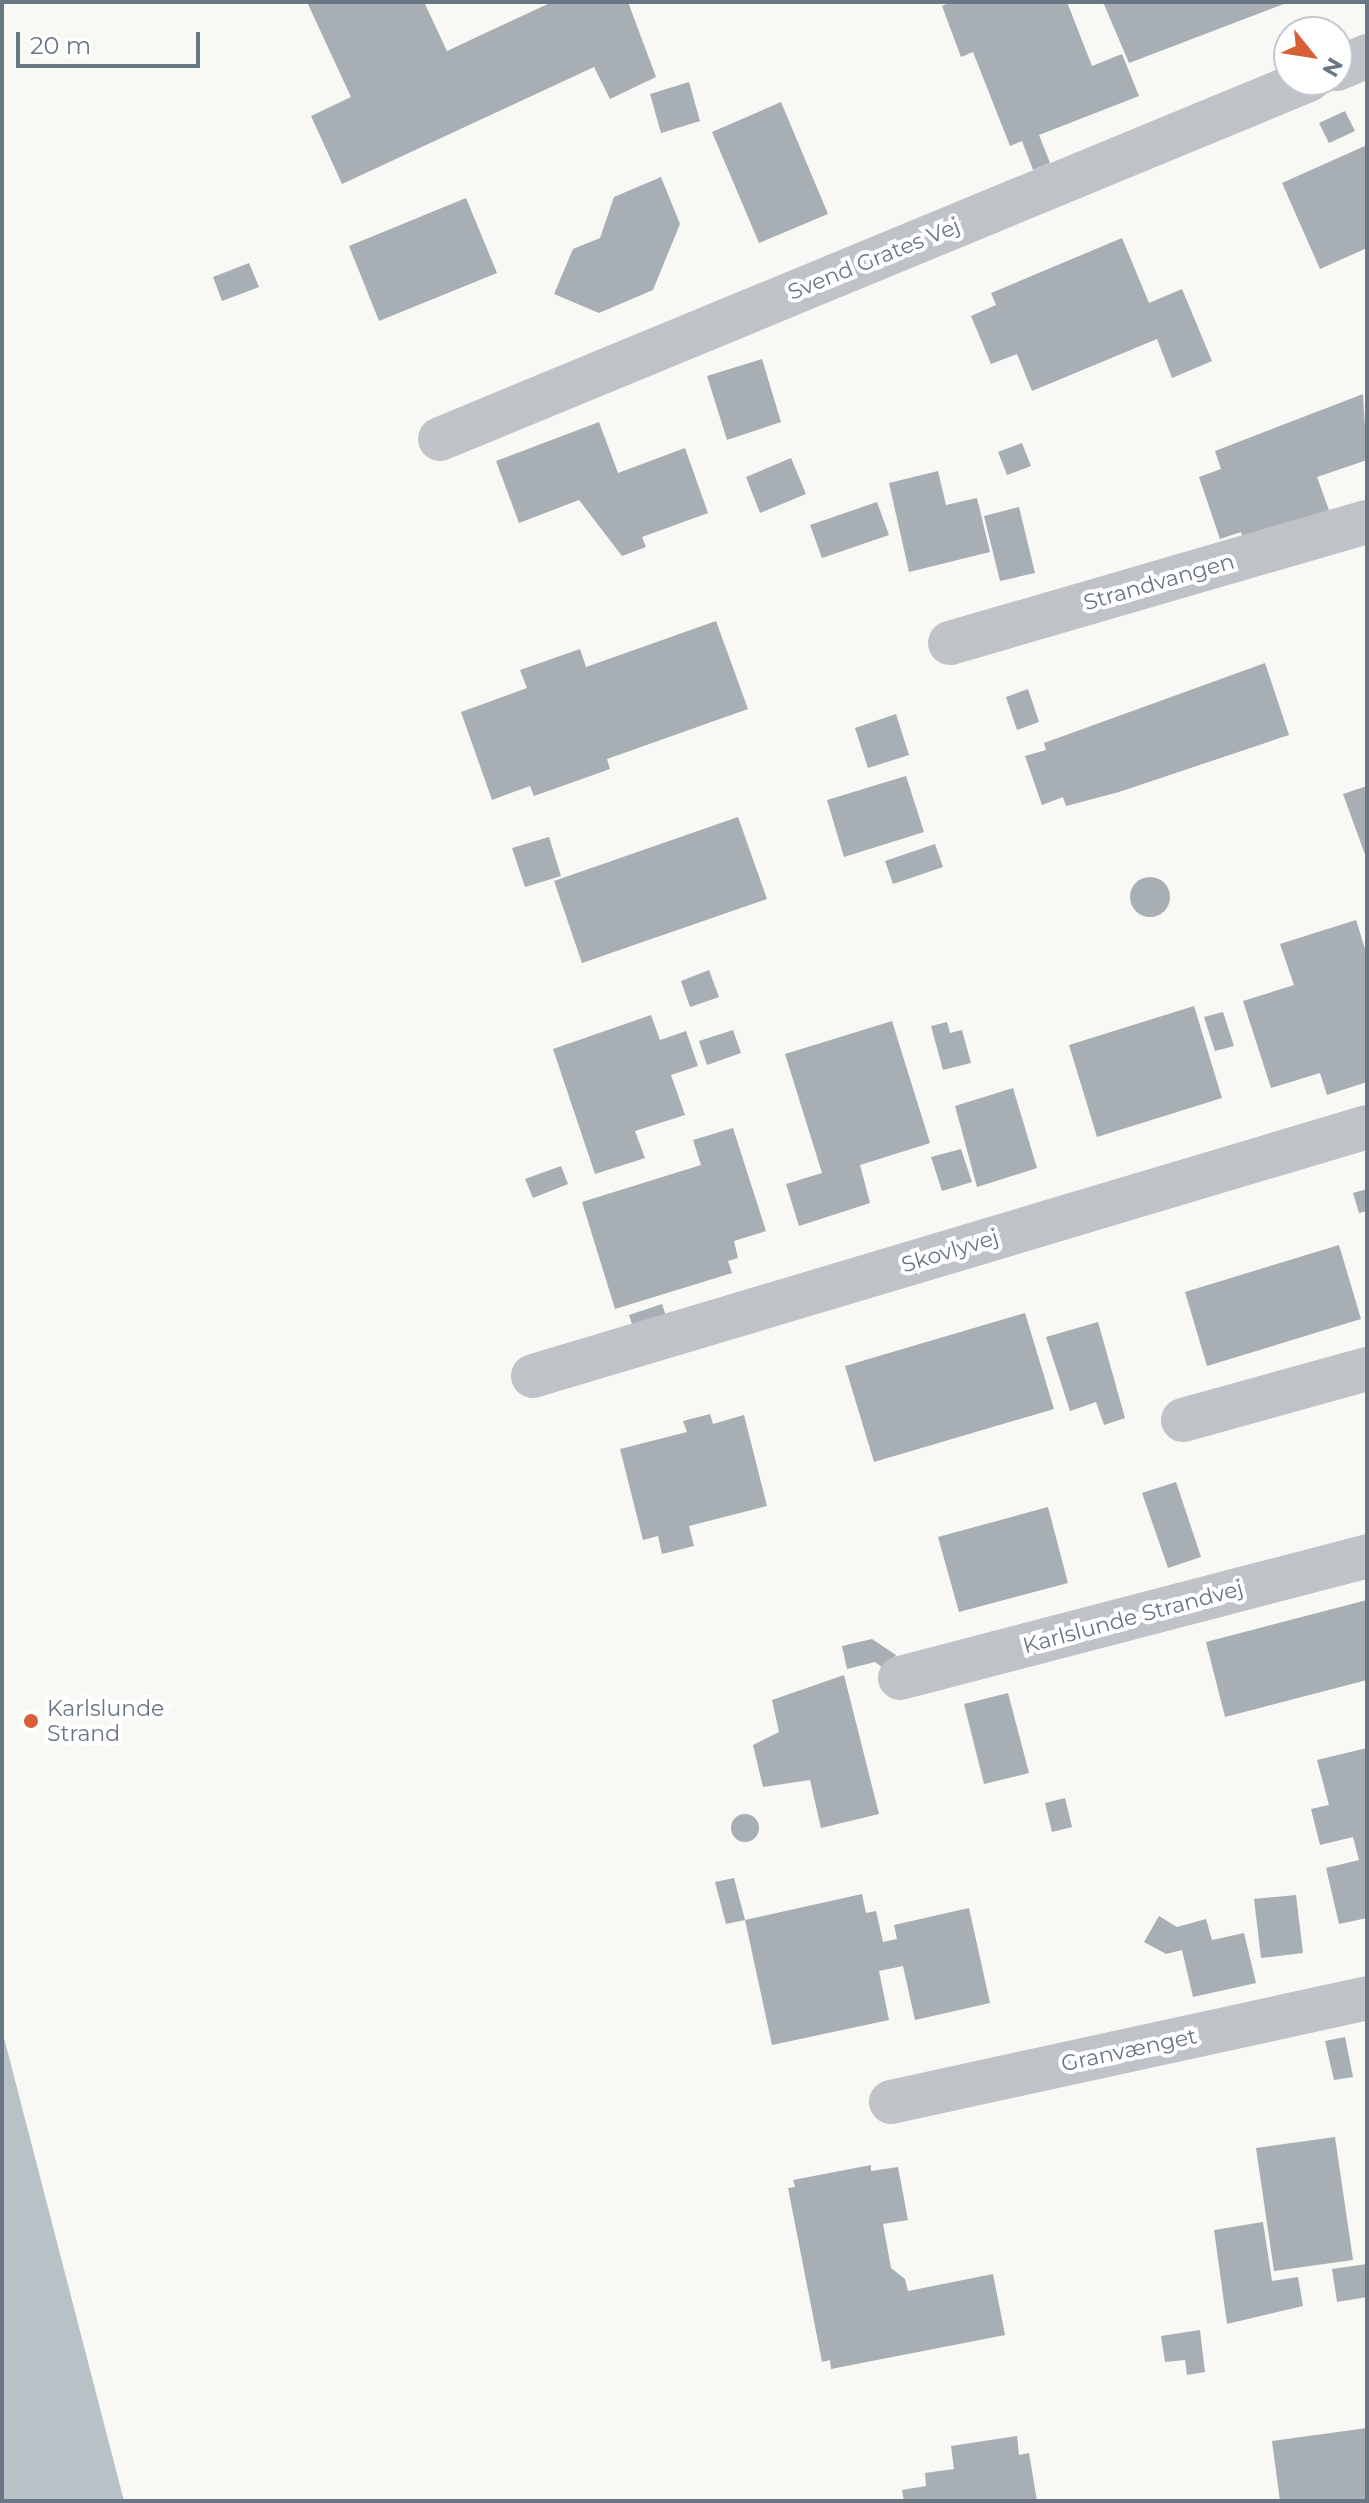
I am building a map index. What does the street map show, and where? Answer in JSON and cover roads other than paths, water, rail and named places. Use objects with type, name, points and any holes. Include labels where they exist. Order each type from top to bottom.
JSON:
[{"type":"street","name":"Svend Grates Vej","points":[[440,439],[1273,95]]},
{"type":"street","name":"Strandvangen","points":[[950,643],[1367,522]]},
{"type":"street","name":"Skovlyvej","points":[[533,1376],[1367,1127]]},
{"type":"street","points":[[1183,1420],[1367,1369]]},
{"type":"street","name":"Karlslunde Strandvej","points":[[900,1678],[1367,1556]]},
{"type":"street","name":"Granvænget","points":[[891,2102],[1367,1998]]},
{"type":"place","name":"Karlslunde Strand","points":[[31,1721]]}]
